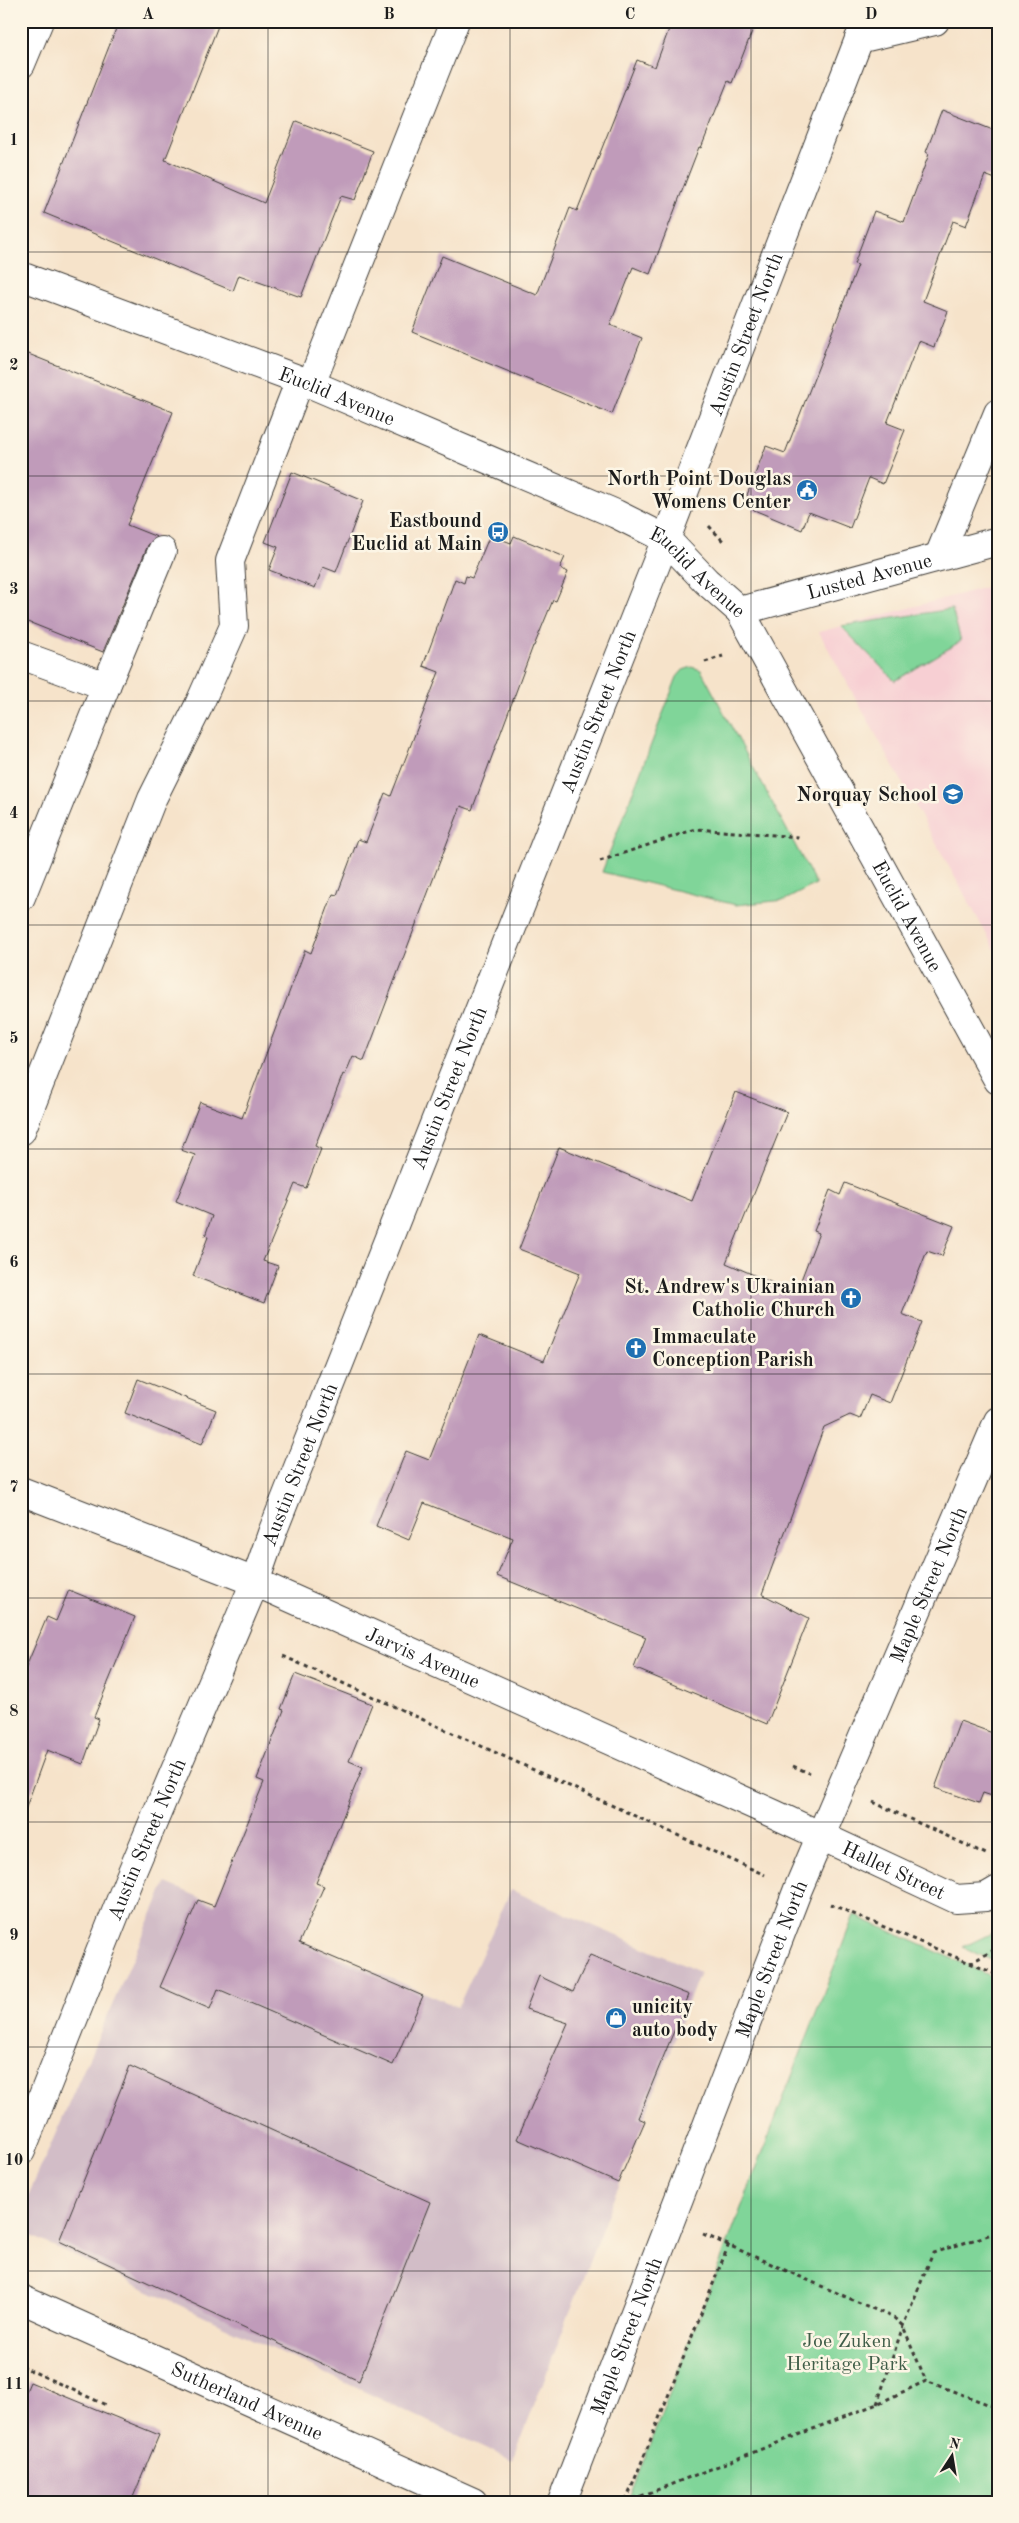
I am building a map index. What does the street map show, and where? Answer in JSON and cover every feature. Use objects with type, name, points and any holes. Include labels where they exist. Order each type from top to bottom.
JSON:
[{"type":"street","points":[[21,64],[39,21]]},
{"type":"street","points":[[21,1131],[152,799],[198,708],[234,626],[230,561],[455,21]]},
{"type":"street","points":[[862,30],[935,21]]},
{"type":"street","name":"Austin Street North","points":[[21,2151],[129,1879],[255,1582],[279,1514],[666,539],[862,30]]},
{"type":"street","name":"Euclid Avenue","points":[[21,276],[306,382],[616,514],[666,539],[740,611],[998,1080]]},
{"type":"street","points":[[939,556],[998,413]]},
{"type":"street","name":"Lusted Avenue","points":[[740,611],[998,541]]},
{"type":"street","points":[[21,897],[162,551]]},
{"type":"street","points":[[21,655],[106,686]]},
{"type":"street","name":"Maple Street North","points":[[562,2502],[798,1890],[998,1421]]},
{"type":"street","name":"Jarvis Avenue","points":[[21,1491],[255,1582],[820,1836]]},
{"type":"street","name":"Hallet Street","points":[[820,1836],[956,1899],[986,1897],[998,1890]]},
{"type":"street","name":"Sutherland Avenue","points":[[21,2299],[473,2502]]},
{"type":"path","points":[[600,861],[696,830],[799,836]]},
{"type":"path","points":[[283,1656],[798,1890],[998,1975]]},
{"type":"path","points":[[793,1766],[994,1858]]},
{"type":"path","points":[[970,1963],[998,1948]]},
{"type":"path","points":[[670,2221],[729,2244],[894,2318],[903,2326],[926,2381]]},
{"type":"path","points":[[877,2404],[903,2326],[934,2253],[997,2230]]},
{"type":"path","points":[[729,2244],[626,2502],[877,2404],[926,2381],[998,2408]]},
{"type":"path","points":[[21,2366],[108,2406]]},
{"type":"shaded area","name":"Norquay School","points":[[998,584],[998,955],[819,632]]},
{"type":"shaded area","points":[[166,1883],[458,2007],[511,1890],[700,1972],[513,2461],[21,2231],[21,2212]]},
{"type":"green space","points":[[952,609],[961,641],[895,681],[841,626]]},
{"type":"green space","points":[[692,667],[701,670],[816,884],[785,900],[736,905],[602,872],[677,677],[683,670]]},
{"type":"green space","name":"Joe Zuken Heritage Park","points":[[854,1915],[998,1979],[998,2502],[630,2502],[628,2501]]},
{"type":"green space","points":[[998,1930],[998,1963],[963,1947]]},
{"type":"building","points":[[119,21],[220,21],[165,160],[264,203],[296,121],[373,151],[355,200],[341,196],[301,297],[239,275],[233,291],[44,213]]},
{"type":"building","points":[[672,21],[756,21],[732,83],[728,81],[701,148],[699,147],[650,274],[633,267],[610,325],[642,338],[612,414],[412,332],[442,256],[537,295],[570,208],[577,211],[637,60],[655,67]]},
{"type":"building","points":[[942,110],[998,132],[998,180],[985,175],[966,226],[953,221],[923,301],[948,311],[934,347],[919,341],[887,423],[905,430],[883,484],[869,478],[850,528],[809,512],[802,530],[754,510],[747,495],[766,446],[785,453],[858,265],[854,264],[874,211],[904,222],[929,154],[926,152]]},
{"type":"building","points":[[21,351],[173,412],[127,525],[157,537],[148,545],[103,652],[21,619]]},
{"type":"building","points":[[292,472],[363,501],[336,572],[323,567],[315,588],[269,570],[278,547],[265,542]]},
{"type":"building","points":[[490,535],[511,543],[514,536],[565,557],[560,568],[568,572],[556,601],[553,600],[533,646],[472,810],[461,806],[364,1061],[353,1056],[345,1075],[343,1074],[315,1146],[321,1149],[306,1188],[295,1184],[263,1261],[278,1266],[264,1303],[193,1276],[208,1237],[205,1236],[212,1216],[176,1201],[195,1155],[181,1150],[200,1102],[242,1118],[305,950],[311,953],[333,894],[337,895],[358,839],[366,842],[385,793],[391,796],[439,672],[423,666],[455,579],[464,583],[466,576],[472,578]]},
{"type":"building","points":[[736,1092],[787,1112],[726,1263],[796,1293],[819,1233],[814,1231],[830,1190],[840,1195],[845,1183],[954,1226],[942,1256],[927,1251],[902,1314],[922,1322],[890,1403],[870,1395],[860,1419],[850,1415],[824,1427],[762,1594],[809,1618],[767,1724],[634,1668],[646,1637],[497,1576],[513,1538],[424,1503],[409,1540],[376,1526],[406,1451],[429,1460],[479,1335],[544,1361],[580,1273],[519,1249],[559,1147],[692,1201]]},
{"type":"building","points":[[138,1379],[216,1410],[202,1444],[125,1413]]},
{"type":"building","points":[[69,1590],[135,1617],[94,1717],[99,1719],[83,1764],[47,1750],[25,1810],[21,1809],[21,1679],[47,1617],[56,1621]]},
{"type":"building","points":[[295,1674],[372,1704],[349,1761],[363,1767],[316,1883],[324,1886],[299,1943],[423,1996],[393,2065],[218,1989],[210,2009],[160,1987],[198,1900],[214,1906],[264,1782],[257,1779],[284,1710],[281,1709]]},
{"type":"building","points":[[960,1721],[998,1735],[998,1798],[983,1793],[979,1803],[935,1788]]},
{"type":"building","points":[[590,1955],[689,1995],[638,2118],[645,2121],[618,2183],[517,2139],[568,2023],[526,2009],[539,1976],[573,1992]]},
{"type":"building","points":[[130,2066],[430,2202],[359,2381],[59,2241]]},
{"type":"building","points":[[30,2382],[159,2435],[131,2502],[21,2502],[21,2403]]},
{"type":"place","name":"North Point Douglas Womens Center","points":[[807,490]]},
{"type":"place","name":"Eastbound Euclid at Main","points":[[498,532]]},
{"type":"place","name":"Norquay School","points":[[953,794]]},
{"type":"place","name":"St. Andrew's Ukrainian Catholic Church","points":[[851,1298]]},
{"type":"place","name":"Immaculate Conception Parish","points":[[636,1348]]},
{"type":"place","name":"unicity auto body","points":[[616,2018]]}]
